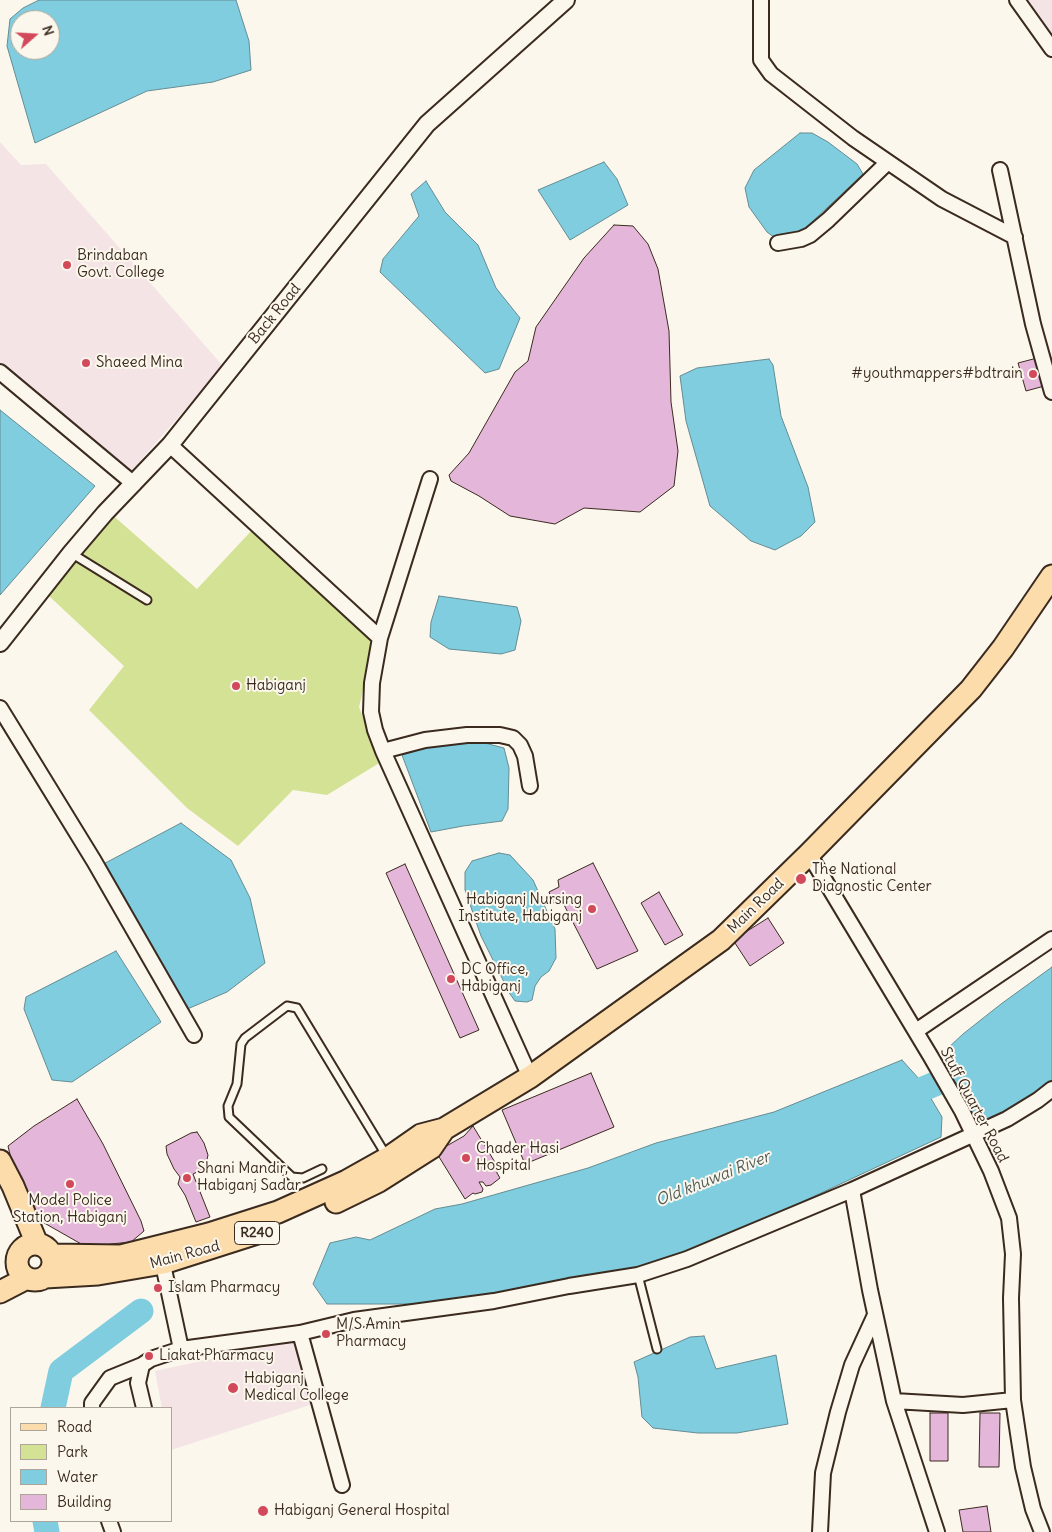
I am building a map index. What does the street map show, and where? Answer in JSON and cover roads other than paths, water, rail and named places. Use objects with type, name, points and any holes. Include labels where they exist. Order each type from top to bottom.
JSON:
[{"type":"main road","name":"Main Road","points":[[33,1250],[121,1256],[161,1255],[209,1234],[278,1212],[347,1181],[388,1158],[421,1135],[444,1129],[530,1077],[721,940],[809,854],[971,689],[1004,648],[1052,576]]},
{"type":"main road","name":"Main Road","points":[[0,1292],[36,1277],[98,1274],[161,1255],[263,1231],[318,1210],[379,1181],[430,1148],[444,1129]]},
{"type":"main road","points":[[0,1161],[13,1186],[33,1250]]},
{"type":"main road","points":[[0,1190],[33,1250],[52,1267],[36,1277],[22,1274],[17,1263],[33,1250]]},
{"type":"main road","points":[[0,1269],[33,1250]]},
{"type":"street","name":"Back Road","points":[[0,643],[105,513],[170,445],[426,124],[566,0]]},
{"type":"street","points":[[761,0],[761,60],[771,74],[853,138],[942,199],[1015,237]]},
{"type":"street","points":[[1017,0],[1052,49]]},
{"type":"street","points":[[778,243],[801,239],[810,235],[888,162]]},
{"type":"street","points":[[1000,170],[1033,324],[1052,392]]},
{"type":"street","points":[[0,372],[134,484]]},
{"type":"street","points":[[170,445],[380,638]]},
{"type":"street","points":[[430,480],[380,638],[372,683],[371,712],[375,730],[384,751],[530,1077]]},
{"type":"street","points":[[0,708],[94,861],[194,1035]]},
{"type":"street","points":[[384,751],[426,740],[467,735],[500,735],[513,738],[520,745],[525,756],[530,786]]},
{"type":"street","name":"Stuff Quarter Road","points":[[809,854],[916,1031],[962,1112],[991,1171],[1009,1218],[1013,1254],[1013,1400],[1023,1467],[1033,1509],[1042,1532]]},
{"type":"street","points":[[916,1031],[1052,938]]},
{"type":"street","points":[[92,1407],[92,1402],[110,1378],[142,1365],[150,1359],[182,1349],[300,1333],[354,1320],[494,1301],[638,1275],[687,1259],[852,1190],[974,1134],[1016,1114],[1038,1100],[1052,1088]]},
{"type":"street","points":[[852,1190],[875,1315],[894,1401],[938,1532]]},
{"type":"street","points":[[161,1255],[182,1349]]},
{"type":"street","points":[[820,1532],[823,1473],[838,1412],[852,1365],[875,1315]]},
{"type":"street","points":[[300,1333],[342,1485]]},
{"type":"street","points":[[142,1365],[138,1384],[144,1407]]},
{"type":"street","points":[[894,1401],[963,1405],[1013,1400]]},
{"type":"lane","points":[[71,553],[147,600]]},
{"type":"lane","points":[[322,1169],[303,1178],[292,1177],[229,1117],[228,1106],[237,1084],[241,1044],[245,1038],[287,1006],[297,1008],[388,1158]]},
{"type":"lane","points":[[638,1275],[656,1349]]},
{"type":"water","points":[[39,0],[236,0],[249,41],[251,70],[213,82],[147,91],[35,143],[11,60],[60,60],[60,10],[21,10]]},
{"type":"water","points":[[10,19],[10,56],[7,46]]},
{"type":"water","points":[[800,133],[812,133],[828,142],[857,164],[863,174],[796,237],[779,241],[767,232],[749,207],[745,188],[754,170]]},
{"type":"water","points":[[604,162],[617,179],[628,205],[570,240],[538,190]]},
{"type":"water","points":[[426,181],[445,212],[478,245],[496,288],[520,318],[499,369],[485,373],[380,272],[383,259],[419,216],[411,194]]},
{"type":"water","points":[[769,359],[773,365],[781,416],[808,487],[815,522],[801,536],[775,550],[751,541],[710,506],[686,421],[680,376],[697,368]]},
{"type":"water","points":[[0,410],[95,486],[0,595]]},
{"type":"water","points":[[439,596],[517,607],[521,621],[515,650],[501,654],[449,649],[430,637],[431,622]]},
{"type":"water","points":[[477,741],[504,748],[509,768],[508,809],[502,821],[431,832],[402,755],[446,742]]},
{"type":"water","points":[[181,823],[231,860],[250,898],[265,963],[227,992],[178,1013],[94,869]]},
{"type":"water","points":[[499,853],[510,855],[533,880],[555,929],[556,958],[549,971],[541,977],[535,986],[532,1000],[527,1002],[515,1001],[510,994],[481,936],[465,890],[465,872],[472,861]]},
{"type":"water","points":[[116,951],[161,1022],[72,1082],[52,1080],[24,1009],[26,997]]},
{"type":"water","points":[[1052,967],[1052,1083],[1012,1115],[981,1124],[956,1086],[948,1048],[1001,1004]]},
{"type":"water","points":[[902,1060],[920,1080],[942,1117],[941,1137],[789,1208],[656,1267],[436,1304],[327,1304],[313,1284],[330,1243],[356,1237],[370,1240],[435,1209],[462,1204],[588,1168],[656,1143],[774,1112]]},
{"type":"water","points":[[704,1336],[716,1369],[776,1355],[788,1424],[737,1433],[698,1433],[653,1428],[642,1417],[638,1377],[634,1362],[690,1337]]},
{"type":"waterway","name":"Old khuwai River","points":[[895,1101],[984,1063]]},
{"type":"waterway","name":"Old khuwai River","points":[[53,1407],[61,1371],[141,1311]]},
{"type":"waterway","name":"Old khuwai River","points":[[45,1522],[47,1532]]},
{"type":"place","name":"Brindaban Govt. College","points":[[67,265]]},
{"type":"place","name":"Shaeed Mina","points":[[86,363]]},
{"type":"place","name":"#youthmappers#bdtrain","points":[[1033,374]]},
{"type":"place","name":"Habiganj","points":[[236,686]]},
{"type":"place","name":"The National Diagnostic Center","points":[[801,879]]},
{"type":"place","name":"Habiganj Nursing Institute, Habiganj","points":[[592,909]]},
{"type":"place","name":"DC Office, Habiganj","points":[[451,979]]},
{"type":"place","name":"Chader Hasi Hospital","points":[[466,1158]]},
{"type":"place","name":"Shani Mandir, Habiganj Sadar","points":[[187,1178]]},
{"type":"place","name":"Model Police Station, Habiganj","points":[[70,1184]]},
{"type":"place","name":"Islam Pharmacy","points":[[158,1288]]},
{"type":"place","name":"M/S Amin Pharmacy","points":[[326,1334]]},
{"type":"place","name":"Liakat Pharmacy","points":[[149,1356]]},
{"type":"place","name":"Habiganj Medical College","points":[[233,1388]]},
{"type":"place","name":"Habiganj General Hospital","points":[[263,1511]]}]
